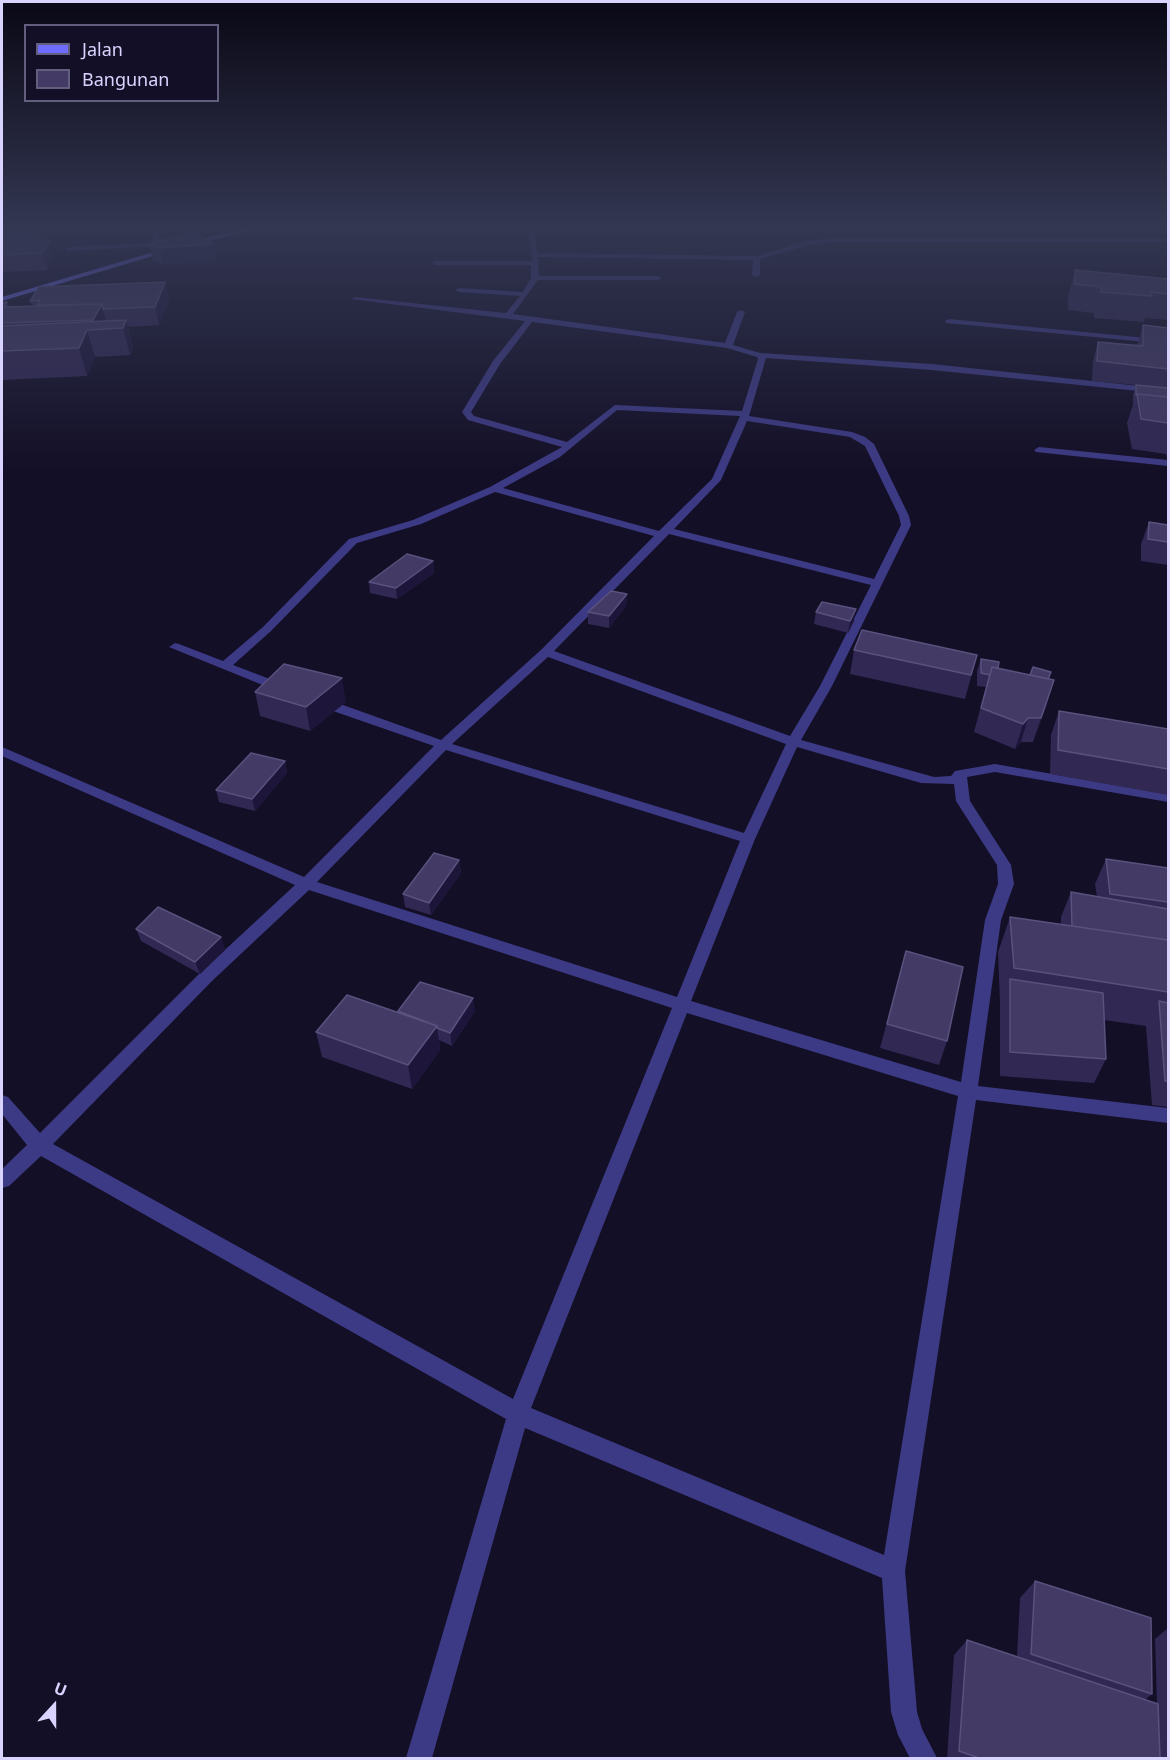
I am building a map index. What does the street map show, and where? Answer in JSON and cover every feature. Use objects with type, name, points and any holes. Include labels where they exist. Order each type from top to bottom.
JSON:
[{"type":"street","points":[[464,311],[728,346],[760,355],[932,367],[1168,391]]},
{"type":"street","points":[[508,316],[512,311]]},
{"type":"street","points":[[728,346],[741,312]]},
{"type":"street","points":[[530,319],[496,363],[466,412],[471,418],[570,446]]},
{"type":"street","points":[[949,321],[1168,342]]},
{"type":"street","points":[[2,1180],[39,1146],[206,977],[306,884],[443,745],[546,651],[716,480],[744,416],[762,359],[760,355]]},
{"type":"street","points":[[225,666],[273,623],[353,541],[417,522],[494,489],[570,446],[615,408],[628,407],[744,416],[852,435],[869,444],[904,516],[906,525],[826,686],[793,742],[748,839],[518,1414],[419,1758]]},
{"type":"street","points":[[1039,450],[1168,463]]},
{"type":"street","points":[[494,489],[879,583]]},
{"type":"street","points":[[175,647],[286,690]]},
{"type":"street","points":[[546,651],[793,742],[934,781],[955,780],[960,774],[995,768],[1168,798]]},
{"type":"street","points":[[338,708],[443,745],[748,839]]},
{"type":"street","points":[[2,751],[306,884],[683,1005],[968,1092],[1168,1116]]},
{"type":"street","points":[[924,1758],[911,1735],[904,1712],[893,1571],[993,920],[1006,884],[1004,865],[963,801],[960,774]]},
{"type":"street","points":[[2,1102],[39,1146],[518,1414],[893,1571]]},
{"type":"building","points":[[2,311],[98,311],[93,320],[2,323]]},
{"type":"building","points":[[126,320],[123,328],[87,330],[79,348],[2,351],[2,326]]},
{"type":"building","points":[[1143,325],[1168,328],[1168,369],[1097,361],[1098,342],[1143,346]]},
{"type":"building","points":[[1136,385],[1168,388],[1168,397],[1136,395]]},
{"type":"building","points":[[1137,394],[1168,397],[1168,423],[1141,419]]},
{"type":"building","points":[[1149,522],[1168,525],[1168,542],[1148,539]]},
{"type":"building","points":[[407,554],[433,561],[396,588],[369,582]]},
{"type":"building","points":[[611,591],[627,594],[609,616],[588,612]]},
{"type":"building","points":[[822,602],[856,609],[850,621],[816,612]]},
{"type":"building","points":[[862,630],[977,655],[971,675],[854,650]]},
{"type":"building","points":[[981,659],[999,662],[998,668],[992,667],[990,675],[981,673]]},
{"type":"building","points":[[284,664],[342,678],[306,707],[255,692]]},
{"type":"building","points":[[992,667],[1054,680],[1041,718],[1028,718],[1023,724],[981,708]]},
{"type":"building","points":[[1033,667],[1051,672],[1048,679],[1030,675]]},
{"type":"building","points":[[1059,711],[1168,729],[1168,769],[1058,750]]},
{"type":"building","points":[[251,753],[285,761],[252,799],[216,790]]},
{"type":"building","points":[[434,853],[459,860],[429,903],[403,894]]},
{"type":"building","points":[[1106,859],[1168,868],[1168,902],[1110,894]]},
{"type":"building","points":[[1071,892],[1168,909],[1168,940],[1072,926]]},
{"type":"building","points":[[158,907],[221,937],[195,962],[136,929]]},
{"type":"building","points":[[1010,917],[1168,940],[1168,992],[1014,968]]},
{"type":"building","points":[[906,951],[963,967],[947,1041],[887,1024]]},
{"type":"building","points":[[1010,979],[1103,993],[1106,1059],[1010,1052]]},
{"type":"building","points":[[420,982],[473,998],[450,1033],[398,1011]]},
{"type":"building","points":[[347,995],[437,1026],[408,1065],[316,1032]]},
{"type":"building","points":[[1159,1001],[1168,1003],[1168,1081],[1165,1081]]},
{"type":"building","points":[[1035,1581],[1151,1618],[1152,1694],[1031,1654]]},
{"type":"building","points":[[967,1640],[1158,1704],[1160,1758],[979,1758],[959,1751]]}]
